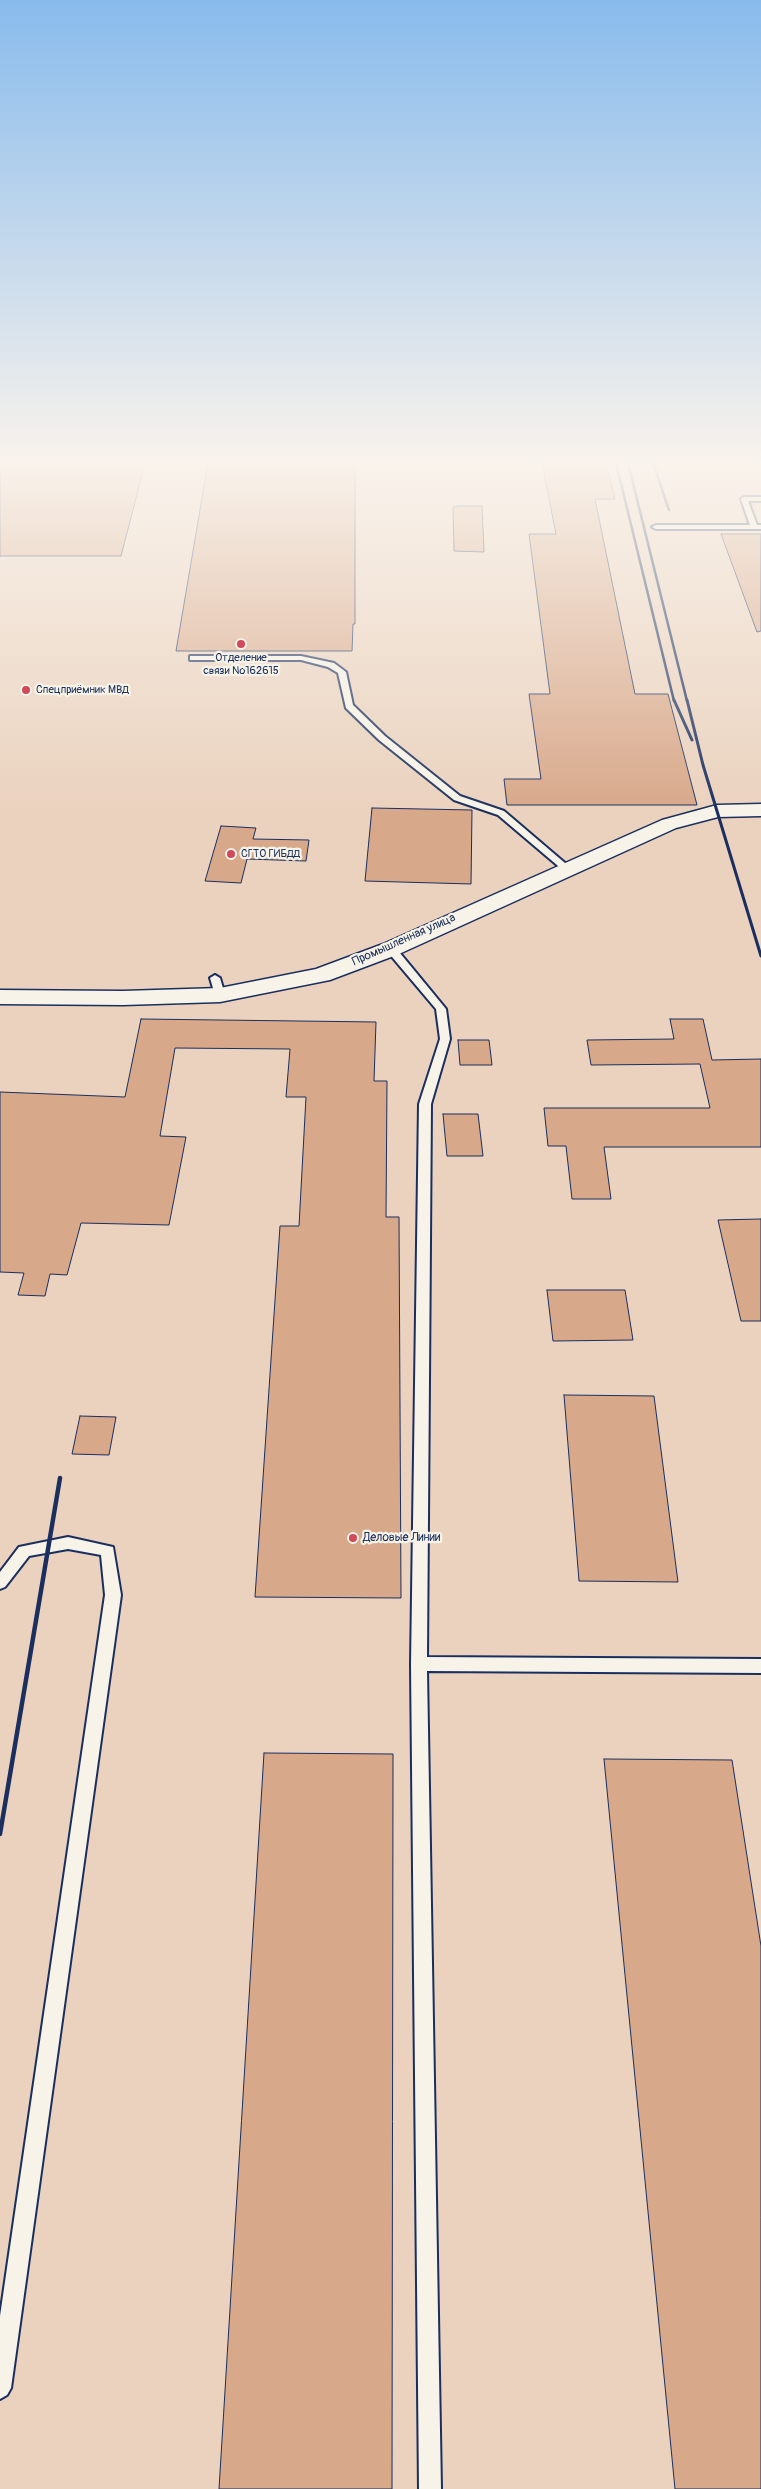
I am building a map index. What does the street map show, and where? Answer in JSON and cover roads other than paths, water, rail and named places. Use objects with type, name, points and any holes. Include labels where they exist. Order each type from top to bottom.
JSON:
[{"type":"street","name":"Промышленная улица","points":[[0,996],[123,998],[322,975],[391,948],[669,824],[717,811],[761,810]]},
{"type":"lane","points":[[193,658],[301,658],[331,665],[342,672],[349,706],[382,738],[457,798],[501,813],[567,869]]},
{"type":"lane","points":[[391,948],[441,1009],[445,1039],[425,1104],[419,1664],[430,2489]]},
{"type":"lane","points":[[0,1583],[24,1551],[68,1543],[108,1550],[113,1595],[0,2388]]},
{"type":"lane","points":[[419,1664],[761,1666]]},
{"type":"railway","points":[[644,579],[674,701]]},
{"type":"railway","points":[[657,579],[687,701]]},
{"type":"railway","points":[[674,700],[692,740]]},
{"type":"railway","points":[[687,700],[703,765],[761,956]]},
{"type":"railway","points":[[0,1834],[60,1478]]},
{"type":"place","name":"Отделение связи №162615","points":[[241,644]]},
{"type":"place","name":"Спецприёмник МВД","points":[[26,690]]},
{"type":"place","name":"СГТО ГИБДД","points":[[231,854]]},
{"type":"place","name":"Деловые Линии","points":[[353,1538]]}]
